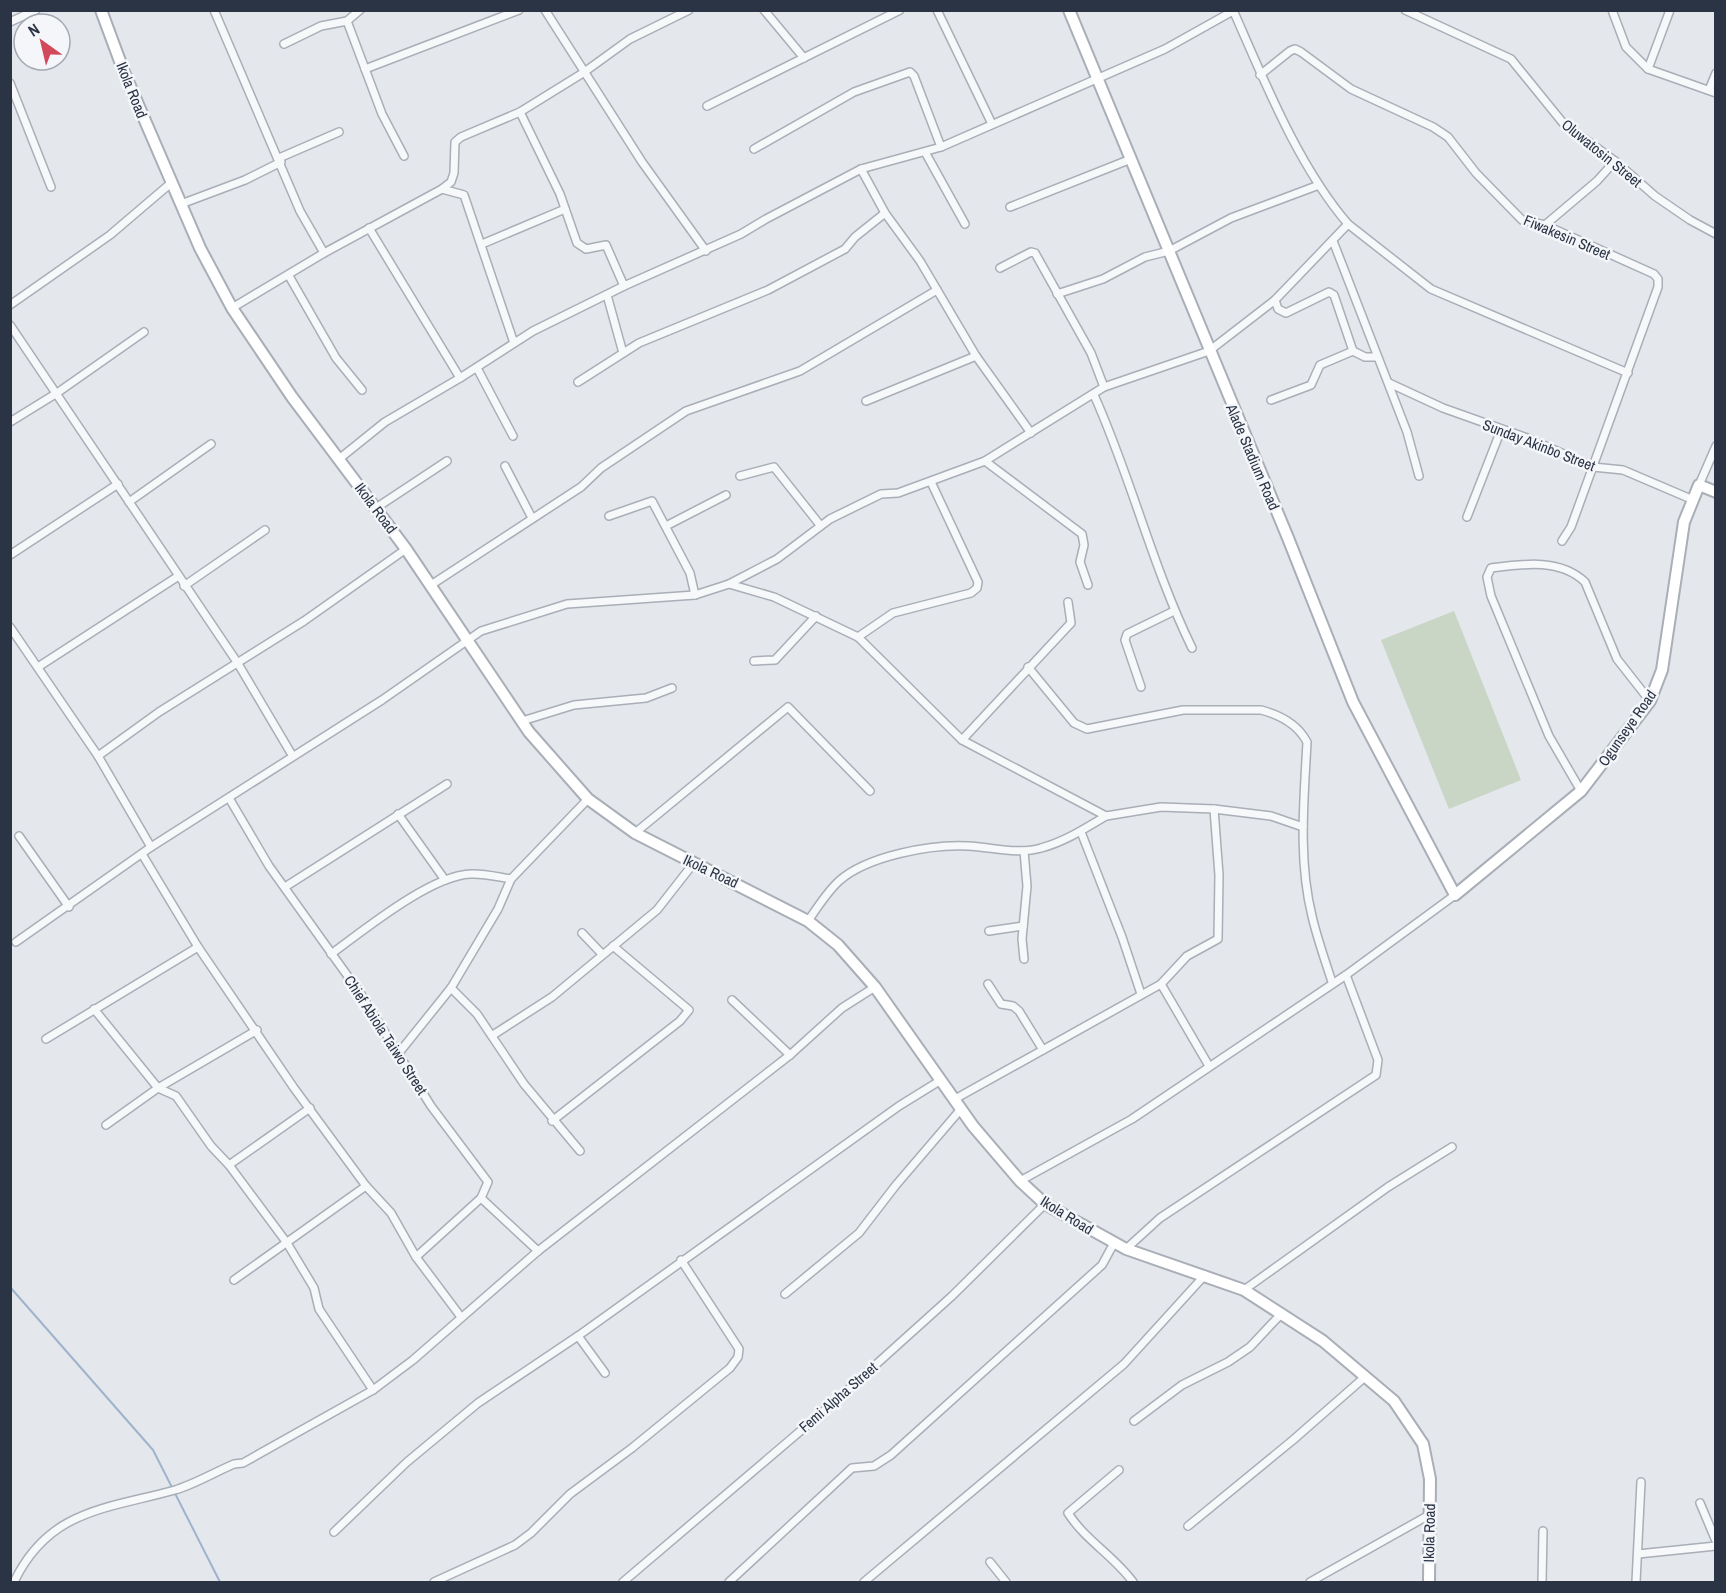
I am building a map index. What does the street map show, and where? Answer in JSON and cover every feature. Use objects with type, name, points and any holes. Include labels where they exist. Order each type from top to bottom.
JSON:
[{"type":"street","points":[[10,22],[36,10]]},
{"type":"street","name":"Ikola Road","points":[[101,10],[171,183],[212,272],[232,308],[292,397],[406,549],[522,721],[588,799],[635,833],[808,921],[838,945],[875,987],[961,1109],[1020,1181],[1046,1204],[1126,1249],[1244,1290],[1282,1313],[1394,1401],[1423,1444],[1430,1479],[1428,1582]]},
{"type":"street","points":[[214,10],[300,211],[324,253]]},
{"type":"street","points":[[284,44],[321,26],[347,21],[360,10]]},
{"type":"street","points":[[365,69],[519,10]]},
{"type":"street","points":[[545,10],[583,73],[642,162],[706,251]]},
{"type":"street","points":[[232,308],[324,253],[442,189],[453,178],[458,140],[520,112],[583,73],[630,39],[689,10]]},
{"type":"street","points":[[764,10],[804,58]]},
{"type":"street","points":[[938,10],[992,124]]},
{"type":"street","name":"Alade Stadium Road","points":[[1069,10],[1353,702],[1455,895]]},
{"type":"street","name":"Oluwatosin Street","points":[[1405,10],[1511,59],[1563,123],[1615,161],[1655,196],[1690,220],[1716,234]]},
{"type":"street","points":[[1612,10],[1626,47],[1648,69],[1712,91],[1716,73]]},
{"type":"street","points":[[1648,69],[1670,10]]},
{"type":"street","points":[[707,105],[897,11]]},
{"type":"street","points":[[339,459],[386,422],[477,368],[513,343],[624,286],[706,251],[861,169],[941,147],[1165,49],[1233,11],[1260,75],[1319,185],[1348,224],[1431,289],[1628,372]]},
{"type":"street","points":[[347,21],[382,114],[404,156]]},
{"type":"street","name":"Fiwakesin Street","points":[[1260,75],[1295,49],[1351,89],[1440,132],[1522,220],[1545,225],[1654,274],[1658,279],[1658,287],[1628,372],[1571,527],[1562,541]]},
{"type":"street","points":[[753,149],[854,92],[910,72],[914,76],[941,147]]},
{"type":"street","points":[[10,83],[51,187]]},
{"type":"street","points":[[520,112],[581,248],[606,245],[624,286]]},
{"type":"street","points":[[181,204],[245,180],[280,160],[339,132]]},
{"type":"street","points":[[925,152],[965,224]]},
{"type":"street","points":[[1010,207],[1131,159]]},
{"type":"street","points":[[1545,225],[1597,181],[1615,161]]},
{"type":"street","points":[[861,169],[885,213],[937,290],[976,356],[1031,433]]},
{"type":"street","points":[[10,305],[110,235],[171,183]]},
{"type":"street","points":[[1057,294],[1103,279],[1145,257],[1169,251],[1231,218],[1319,185]]},
{"type":"street","points":[[442,189],[464,195],[513,343]]},
{"type":"street","points":[[482,244],[565,209]]},
{"type":"street","points":[[578,382],[623,353],[662,332],[768,290],[845,249],[855,237],[885,213]]},
{"type":"street","points":[[16,942],[69,907],[151,847],[292,755],[382,700],[468,640],[491,627],[567,604],[695,595],[729,584],[777,559],[820,525],[881,494],[898,493],[985,461],[1104,387],[1209,351],[1275,300],[1348,224]]},
{"type":"street","points":[[369,228],[460,378]]},
{"type":"street","points":[[1333,241],[1377,357],[1389,382],[1407,432],[1419,476]]},
{"type":"street","points":[[1000,268],[1033,252],[1091,353],[1104,387]]},
{"type":"street","points":[[289,276],[336,358],[362,390]]},
{"type":"street","points":[[431,585],[686,411],[800,371],[937,290]]},
{"type":"street","points":[[1275,300],[1278,309],[1286,313],[1316,296],[1329,292],[1334,295],[1353,351],[1365,357],[1377,357]]},
{"type":"street","points":[[607,295],[623,353]]},
{"type":"street","points":[[10,325],[157,541],[177,577],[237,662],[292,755]]},
{"type":"street","points":[[10,422],[57,393],[144,332]]},
{"type":"street","points":[[1271,400],[1311,385],[1320,365],[1353,351]]},
{"type":"street","points":[[866,401],[976,356]]},
{"type":"street","points":[[477,368],[513,436]]},
{"type":"street","name":"Sunday Akinbo Street","points":[[1389,382],[1593,467],[1623,470],[1691,500]]},
{"type":"street","points":[[1094,394],[1121,460],[1174,611],[1192,648]]},
{"type":"street","points":[[1467,517],[1501,430]]},
{"type":"street","points":[[129,502],[211,444]]},
{"type":"street","points":[[1716,446],[1699,485],[1716,492]]},
{"type":"street","points":[[376,508],[447,461]]},
{"type":"street","points":[[985,461],[1082,534],[1084,545],[1080,562],[1088,585]]},
{"type":"street","points":[[505,466],[532,518]]},
{"type":"street","points":[[740,476],[774,467],[820,525]]},
{"type":"street","points":[[858,637],[893,613],[913,606],[947,600],[977,588],[978,582],[931,482]]},
{"type":"street","points":[[10,555],[118,484]]},
{"type":"street","name":"Ogunseye Road","points":[[1455,895],[1581,791],[1650,701],[1662,670],[1684,522],[1699,485]]},
{"type":"street","points":[[666,526],[726,495]]},
{"type":"street","points":[[609,516],[650,500],[690,573],[695,595]]},
{"type":"street","points":[[184,586],[265,530]]},
{"type":"street","points":[[98,756],[237,662],[304,621],[406,549]]},
{"type":"street","points":[[1581,791],[1549,736],[1491,596],[1486,578],[1491,568],[1539,564],[1556,566],[1581,578],[1585,582],[1617,659],[1650,701]]},
{"type":"street","points":[[39,667],[177,577]]},
{"type":"street","points":[[729,584],[774,597],[858,637],[962,740],[1106,816]]},
{"type":"street","points":[[962,740],[1071,623],[1068,603]]},
{"type":"street","points":[[1141,687],[1125,640],[1127,634],[1174,611]]},
{"type":"street","points":[[754,661],[775,660],[816,616]]},
{"type":"street","points":[[10,627],[98,756],[151,847]]},
{"type":"street","points":[[1028,667],[1074,723],[1087,729],[1184,710],[1261,710],[1301,731],[1307,742],[1303,826],[1311,915],[1332,982]]},
{"type":"street","points":[[522,721],[574,705],[646,698],[672,688]]},
{"type":"street","points":[[635,833],[788,708],[870,791]]},
{"type":"street","points":[[285,887],[447,784]]},
{"type":"street","name":"Chief Abiola Taiwo Street","points":[[229,798],[285,887],[431,1106],[485,1177],[488,1182],[481,1198]]},
{"type":"street","points":[[398,1054],[451,988],[498,909],[511,879],[588,799]]},
{"type":"street","points":[[808,921],[834,887],[855,870],[906,852],[953,846],[1024,851],[1041,848],[1081,832],[1106,816],[1161,807],[1214,808],[1271,816],[1303,826]]},
{"type":"street","points":[[955,1099],[1161,984],[1187,956],[1215,942],[1219,936],[1219,875],[1214,808]]},
{"type":"street","points":[[398,814],[445,880]]},
{"type":"street","points":[[1081,832],[1122,937],[1141,994]]},
{"type":"street","points":[[19,836],[69,907]]},
{"type":"street","points":[[1024,851],[1027,886],[1023,926],[1024,959]]},
{"type":"street","points":[[142,854],[198,947],[366,1186],[391,1213],[416,1257],[461,1317]]},
{"type":"street","points":[[493,1035],[552,997],[657,910],[693,864]]},
{"type":"street","points":[[331,954],[393,910],[445,880],[470,874],[511,879]]},
{"type":"street","points":[[1020,1181],[1132,1119],[1332,982],[1346,975],[1455,895]]},
{"type":"street","points":[[988,931],[1023,926]]},
{"type":"street","points":[[582,933],[602,954]]},
{"type":"street","points":[[552,1121],[681,1021],[689,1010],[614,946]]},
{"type":"street","points":[[46,1039],[198,947]]},
{"type":"street","points":[[1126,1249],[1160,1218],[1376,1075],[1378,1060],[1346,975]]},
{"type":"street","points":[[988,984],[1000,1004],[1013,1006],[1019,1011],[1043,1050]]},
{"type":"street","points":[[1161,984],[1209,1066]]},
{"type":"street","points":[[14,1582],[42,1543],[69,1520],[94,1509],[178,1489],[234,1464],[243,1463],[374,1390],[413,1360],[538,1251],[790,1055],[842,1008],[875,987]]},
{"type":"street","points":[[451,988],[493,1035],[524,1084],[552,1121],[580,1151]]},
{"type":"street","points":[[732,1000],[790,1055]]},
{"type":"street","points":[[94,1009],[158,1088],[176,1096],[195,1125],[206,1134],[211,1146],[230,1165],[287,1243],[314,1288],[319,1309],[355,1366],[374,1390]]},
{"type":"street","points":[[106,1125],[158,1088],[257,1030]]},
{"type":"street","points":[[334,1532],[407,1462],[467,1412],[578,1336],[899,1106],[941,1080]]},
{"type":"street","points":[[230,1165],[310,1108]]},
{"type":"street","points":[[785,1294],[859,1233],[896,1185],[961,1109]]},
{"type":"street","points":[[1244,1290],[1389,1187],[1452,1147]]},
{"type":"street","points":[[234,1280],[366,1186]]},
{"type":"street","points":[[416,1257],[481,1198],[538,1251]]},
{"type":"street","name":"Femi Alpha Street","points":[[623,1582],[777,1449],[831,1406],[952,1296],[1046,1204]]},
{"type":"street","points":[[729,1582],[852,1468],[873,1466],[910,1438],[1102,1265],[1114,1243]]},
{"type":"street","points":[[434,1582],[515,1545],[531,1533],[570,1494],[641,1441],[730,1368],[738,1357],[739,1349],[681,1260]]},
{"type":"street","points":[[864,1582],[1124,1364],[1205,1275]]},
{"type":"street","points":[[1134,1422],[1182,1385],[1228,1362],[1250,1347],[1282,1313]]},
{"type":"street","points":[[578,1336],[605,1373]]},
{"type":"street","points":[[1188,1526],[1293,1440],[1365,1376]]},
{"type":"street","points":[[1119,1470],[1068,1513],[1087,1537],[1120,1564],[1132,1582]]},
{"type":"street","points":[[1636,1582],[1641,1482]]},
{"type":"street","points":[[1700,1503],[1716,1541]]},
{"type":"street","points":[[1310,1582],[1429,1515]]},
{"type":"street","points":[[1542,1582],[1543,1531]]},
{"type":"street","points":[[1638,1554],[1716,1546]]},
{"type":"street","points":[[990,1562],[1006,1582]]},
{"type":"green space","points":[[1454,611],[1521,780],[1449,809],[1381,640]]},
{"type":"waterway","points":[[10,1287],[153,1450],[220,1582]]}]
